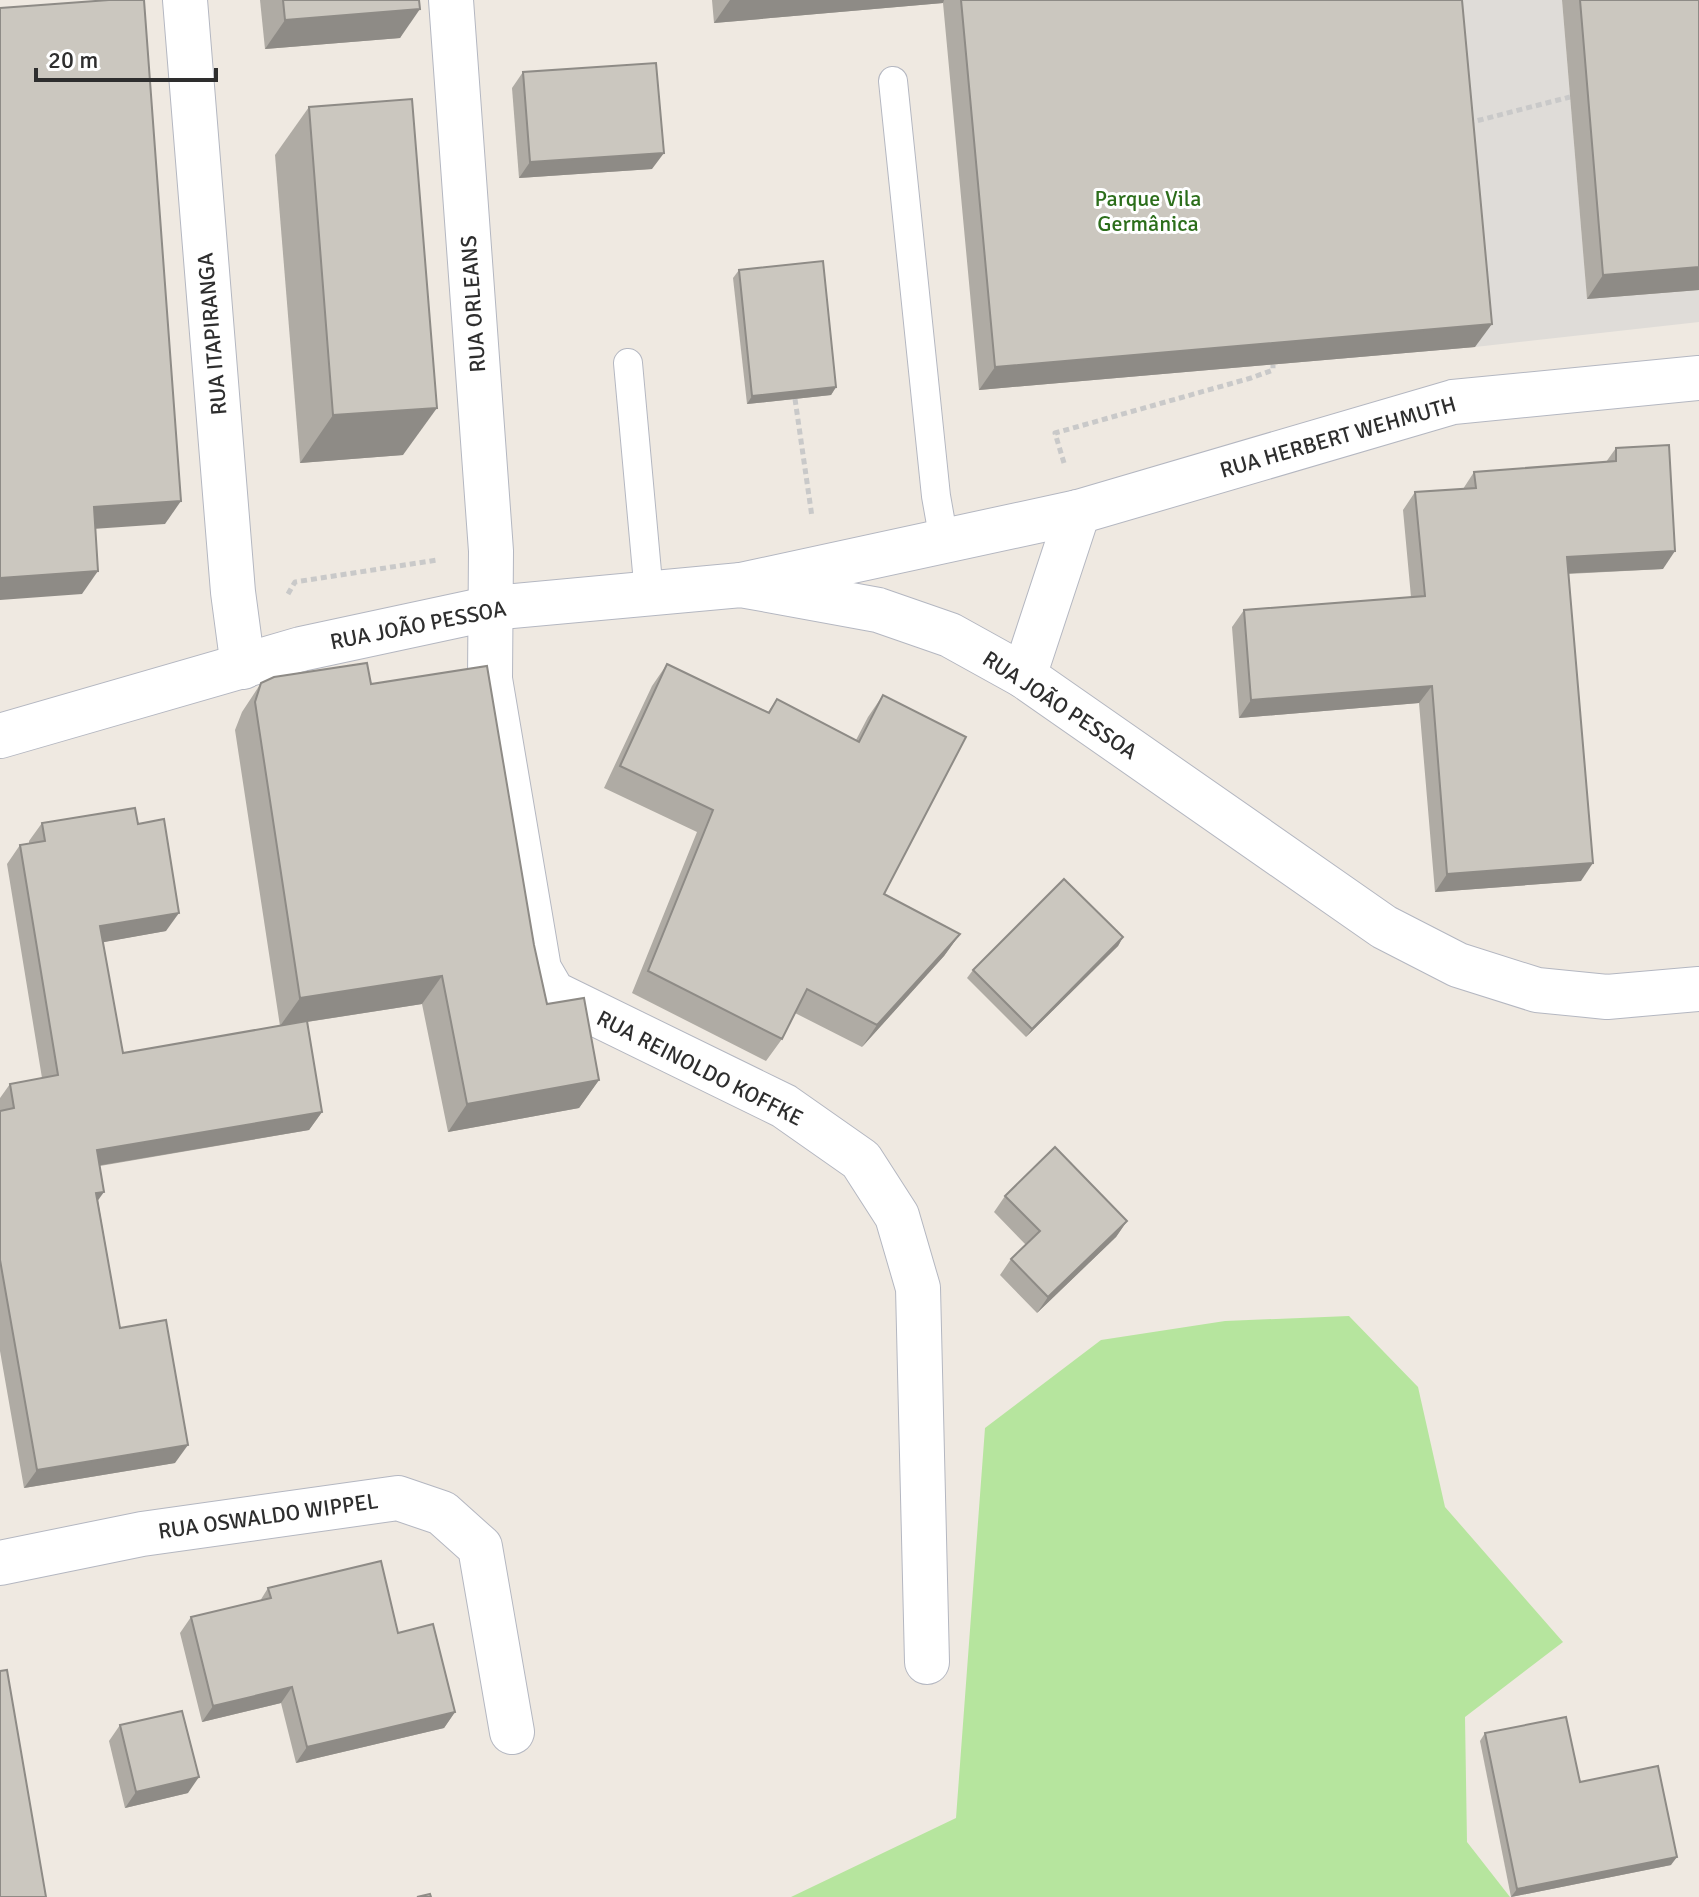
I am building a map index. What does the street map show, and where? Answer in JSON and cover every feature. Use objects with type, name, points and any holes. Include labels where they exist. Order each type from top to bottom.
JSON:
[{"type":"street","name":"RUA ITAPIRANGA","points":[[185,0],[232,576],[243,667]]},
{"type":"street","name":"RUA ORLEANS","points":[[451,0],[492,608]]},
{"type":"street","name":"RUA HERBERT WEHMUTH","points":[[741,585],[1078,512],[1453,402],[1699,378]]},
{"type":"street","points":[[1024,676],[1078,512]]},
{"type":"street","name":"RUA JOÃO PESSOA","points":[[0,736],[301,649],[492,608],[741,585],[878,610],[950,635],[1024,676],[1384,927],[1458,965],[1537,990],[1607,997],[1699,991]]},
{"type":"street","name":"RUA REINOLDO KOFFKE","points":[[492,608],[492,694],[539,969],[553,993],[784,1106],[861,1160],[897,1216],[918,1288],[927,1662]]},
{"type":"street","name":"RUA OSWALDO WIPPEL","points":[[0,1563],[142,1534],[398,1498],[442,1513],[480,1547],[512,1732]]},
{"type":"lane","points":[[893,81],[944,541]]},
{"type":"lane","points":[[628,363],[649,594]]},
{"type":"path","points":[[1455,127],[1570,97]]},
{"type":"path","points":[[1063,460],[1055,433],[1251,378],[1273,370],[1273,365]]},
{"type":"path","points":[[795,399],[815,526]]},
{"type":"green space","points":[[1349,1316],[1418,1387],[1445,1507],[1563,1642],[1465,1717],[1467,1842],[1510,1897],[791,1897],[956,1818],[985,1428],[1101,1340],[1225,1321]]},
{"type":"shaded area","points":[[1443,0],[1562,0],[1587,298],[1699,290],[1699,322],[1475,347]]},
{"type":"building","points":[[144,0],[181,501],[94,507],[98,571],[0,578],[0,8]]},
{"type":"building","points":[[283,0],[419,0],[420,9],[285,20]]},
{"type":"building","points":[[961,0],[1462,0],[1492,324],[995,367]]},
{"type":"building","points":[[1580,0],[1699,0],[1699,267],[1603,275]]},
{"type":"building","points":[[656,63],[664,153],[530,162],[523,72]]},
{"type":"building","points":[[412,99],[437,408],[333,415],[309,107]]},
{"type":"building","points":[[823,261],[836,387],[752,396],[739,270]]},
{"type":"building","points":[[1669,445],[1675,551],[1567,557],[1593,863],[1447,874],[1432,686],[1251,700],[1244,610],[1425,596],[1415,492],[1476,488],[1474,472],[1616,461],[1616,448]]},
{"type":"building","points":[[367,663],[371,684],[487,666],[534,945],[547,1004],[584,998],[599,1080],[467,1104],[442,976],[300,998],[255,702],[261,683],[274,677]]},
{"type":"building","points":[[667,664],[769,713],[777,699],[859,742],[883,695],[966,737],[884,894],[960,934],[877,1025],[807,989],[782,1039],[648,971],[713,810],[620,766]]},
{"type":"building","points":[[135,808],[138,824],[164,819],[179,913],[100,926],[123,1053],[307,1021],[322,1112],[97,1150],[104,1192],[96,1193],[120,1328],[166,1320],[188,1445],[37,1470],[0,1260],[0,1111],[14,1108],[10,1084],[58,1075],[20,845],[45,841],[42,823]]},
{"type":"building","points":[[1064,879],[1123,937],[1032,1029],[973,970]]},
{"type":"building","points":[[1055,1147],[1127,1221],[1048,1297],[1011,1259],[1040,1231],[1005,1196]]},
{"type":"building","points":[[381,1561],[398,1633],[433,1624],[455,1712],[307,1747],[292,1687],[213,1706],[191,1617],[271,1598],[268,1588]]},
{"type":"building","points":[[7,1670],[46,1897],[0,1897],[0,1671]]},
{"type":"building","points":[[182,1711],[199,1777],[136,1792],[120,1725]]},
{"type":"building","points":[[1566,1717],[1580,1782],[1658,1766],[1677,1857],[1517,1889],[1485,1733]]},
{"type":"park label","name":"Parque Vila Germânica","points":[[1148,210]]}]
